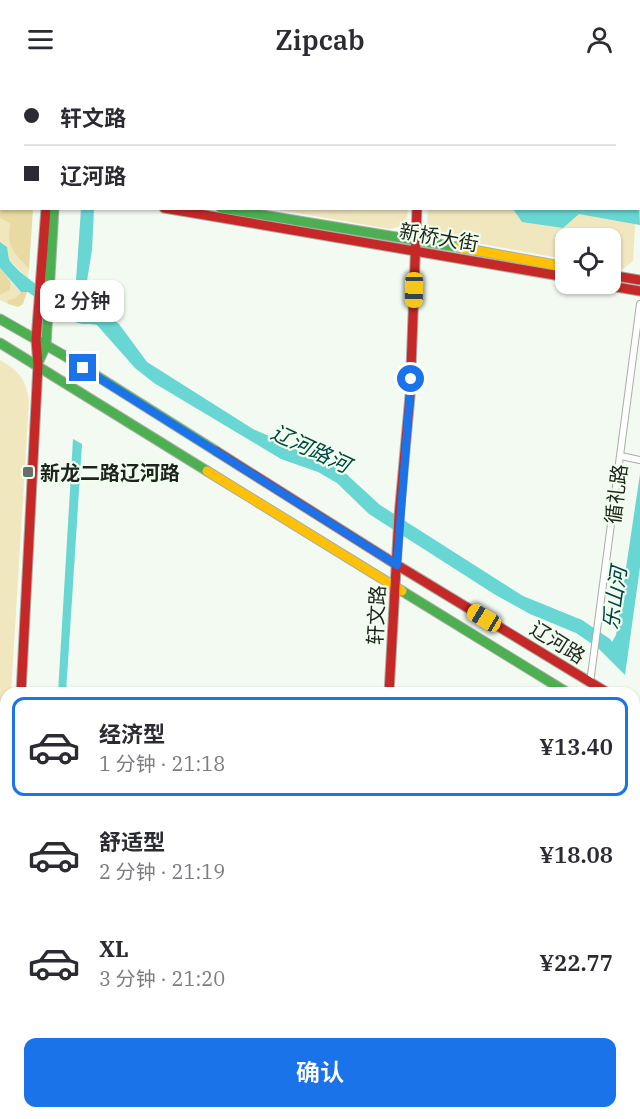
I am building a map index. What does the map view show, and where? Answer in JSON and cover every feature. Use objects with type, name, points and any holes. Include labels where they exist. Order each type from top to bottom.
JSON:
[{"type":"street","points":[[45,284],[46,210]]},
{"type":"street","points":[[21,687],[38,365],[36,339],[43,309],[54,210]]},
{"type":"street","name":"新桥大街","points":[[176,210],[555,276]]},
{"type":"street","name":"新桥大街","points":[[233,210],[555,265]]},
{"type":"street","points":[[415,251],[417,210]]},
{"type":"street","name":"轩文路","points":[[389,687],[399,516],[410,396],[415,251]]},
{"type":"street","points":[[621,277],[640,280]]},
{"type":"street","points":[[621,288],[640,291]]},
{"type":"street","name":"循礼路","points":[[590,683],[599,630],[640,304]]},
{"type":"street","points":[[38,365],[46,345],[43,309]]},
{"type":"street","name":"辽河路","points":[[0,319],[46,345],[397,565],[597,687]]},
{"type":"street","name":"辽河路","points":[[0,343],[557,687]]},
{"type":"street","points":[[621,456],[640,460]]},
{"type":"shaded area","points":[[0,210],[33,210],[29,269],[12,250],[9,239],[10,224],[0,218]]},
{"type":"shaded area","points":[[280,210],[408,210],[404,225],[390,229]]},
{"type":"shaded area","points":[[428,210],[636,210],[633,261],[623,269],[621,269],[621,228],[555,228],[555,257],[438,236],[430,232],[427,223]]},
{"type":"shaded area","points":[[0,218],[10,224],[10,245],[29,269],[28,278],[9,260],[7,247],[0,242]]},
{"type":"shaded area","points":[[0,268],[11,282],[10,290],[0,295]]},
{"type":"shaded area","points":[[11,282],[21,292],[15,298],[7,300],[8,304],[0,300],[0,295],[10,290]]},
{"type":"shaded area","points":[[21,292],[27,292],[23,304],[18,307],[8,304],[7,300],[15,298]]},
{"type":"shaded area","points":[[0,360],[12,368],[24,381],[29,401],[11,687],[0,687]]},
{"type":"water","points":[[81,210],[94,210],[92,250],[86,287],[89,298],[119,324],[147,362],[253,429],[325,460],[343,471],[380,505],[523,596],[582,620],[612,642],[616,635],[640,474],[640,567],[625,675],[598,648],[576,633],[530,614],[494,594],[369,514],[337,483],[318,472],[281,459],[154,383],[135,368],[97,325],[80,324],[58,313],[28,292],[21,292],[0,268],[0,242],[7,247],[10,261],[37,285],[63,299],[69,300],[75,295]]},
{"type":"water","points":[[514,210],[639,210],[640,225],[579,214],[563,228],[522,222]]},
{"type":"water","points":[[73,439],[82,444],[66,687],[58,687]]},
{"type":"traffic: fast","points":[[38,363],[46,345],[54,210]]},
{"type":"traffic: fast","points":[[233,210],[457,247]]},
{"type":"traffic: fast","points":[[0,319],[65,356],[216,451]]},
{"type":"traffic: fast","points":[[0,343],[207,471]]},
{"type":"traffic: fast","points":[[402,591],[558,687]]},
{"type":"traffic: slow","points":[[457,247],[555,265]]},
{"type":"traffic: slow","points":[[207,471],[402,591]]},
{"type":"traffic: jam","points":[[21,687],[38,365],[36,340],[46,210]]},
{"type":"traffic: jam","points":[[176,210],[555,275]]},
{"type":"traffic: jam","points":[[389,687],[399,516],[410,396],[417,210]]},
{"type":"traffic: jam","points":[[621,277],[640,280]]},
{"type":"traffic: jam","points":[[621,288],[640,291]]},
{"type":"traffic: jam","points":[[216,451],[397,565],[598,687]]},
{"type":"place","name":"新龙二路辽河路","points":[[28,472]]},
{"type":"route","points":[[83,368],[397,565],[411,379]]},
{"type":"water label","name":"辽河路河","points":[[311,448]]},
{"type":"water label","name":"乐山河","points":[[614,598]]}]
